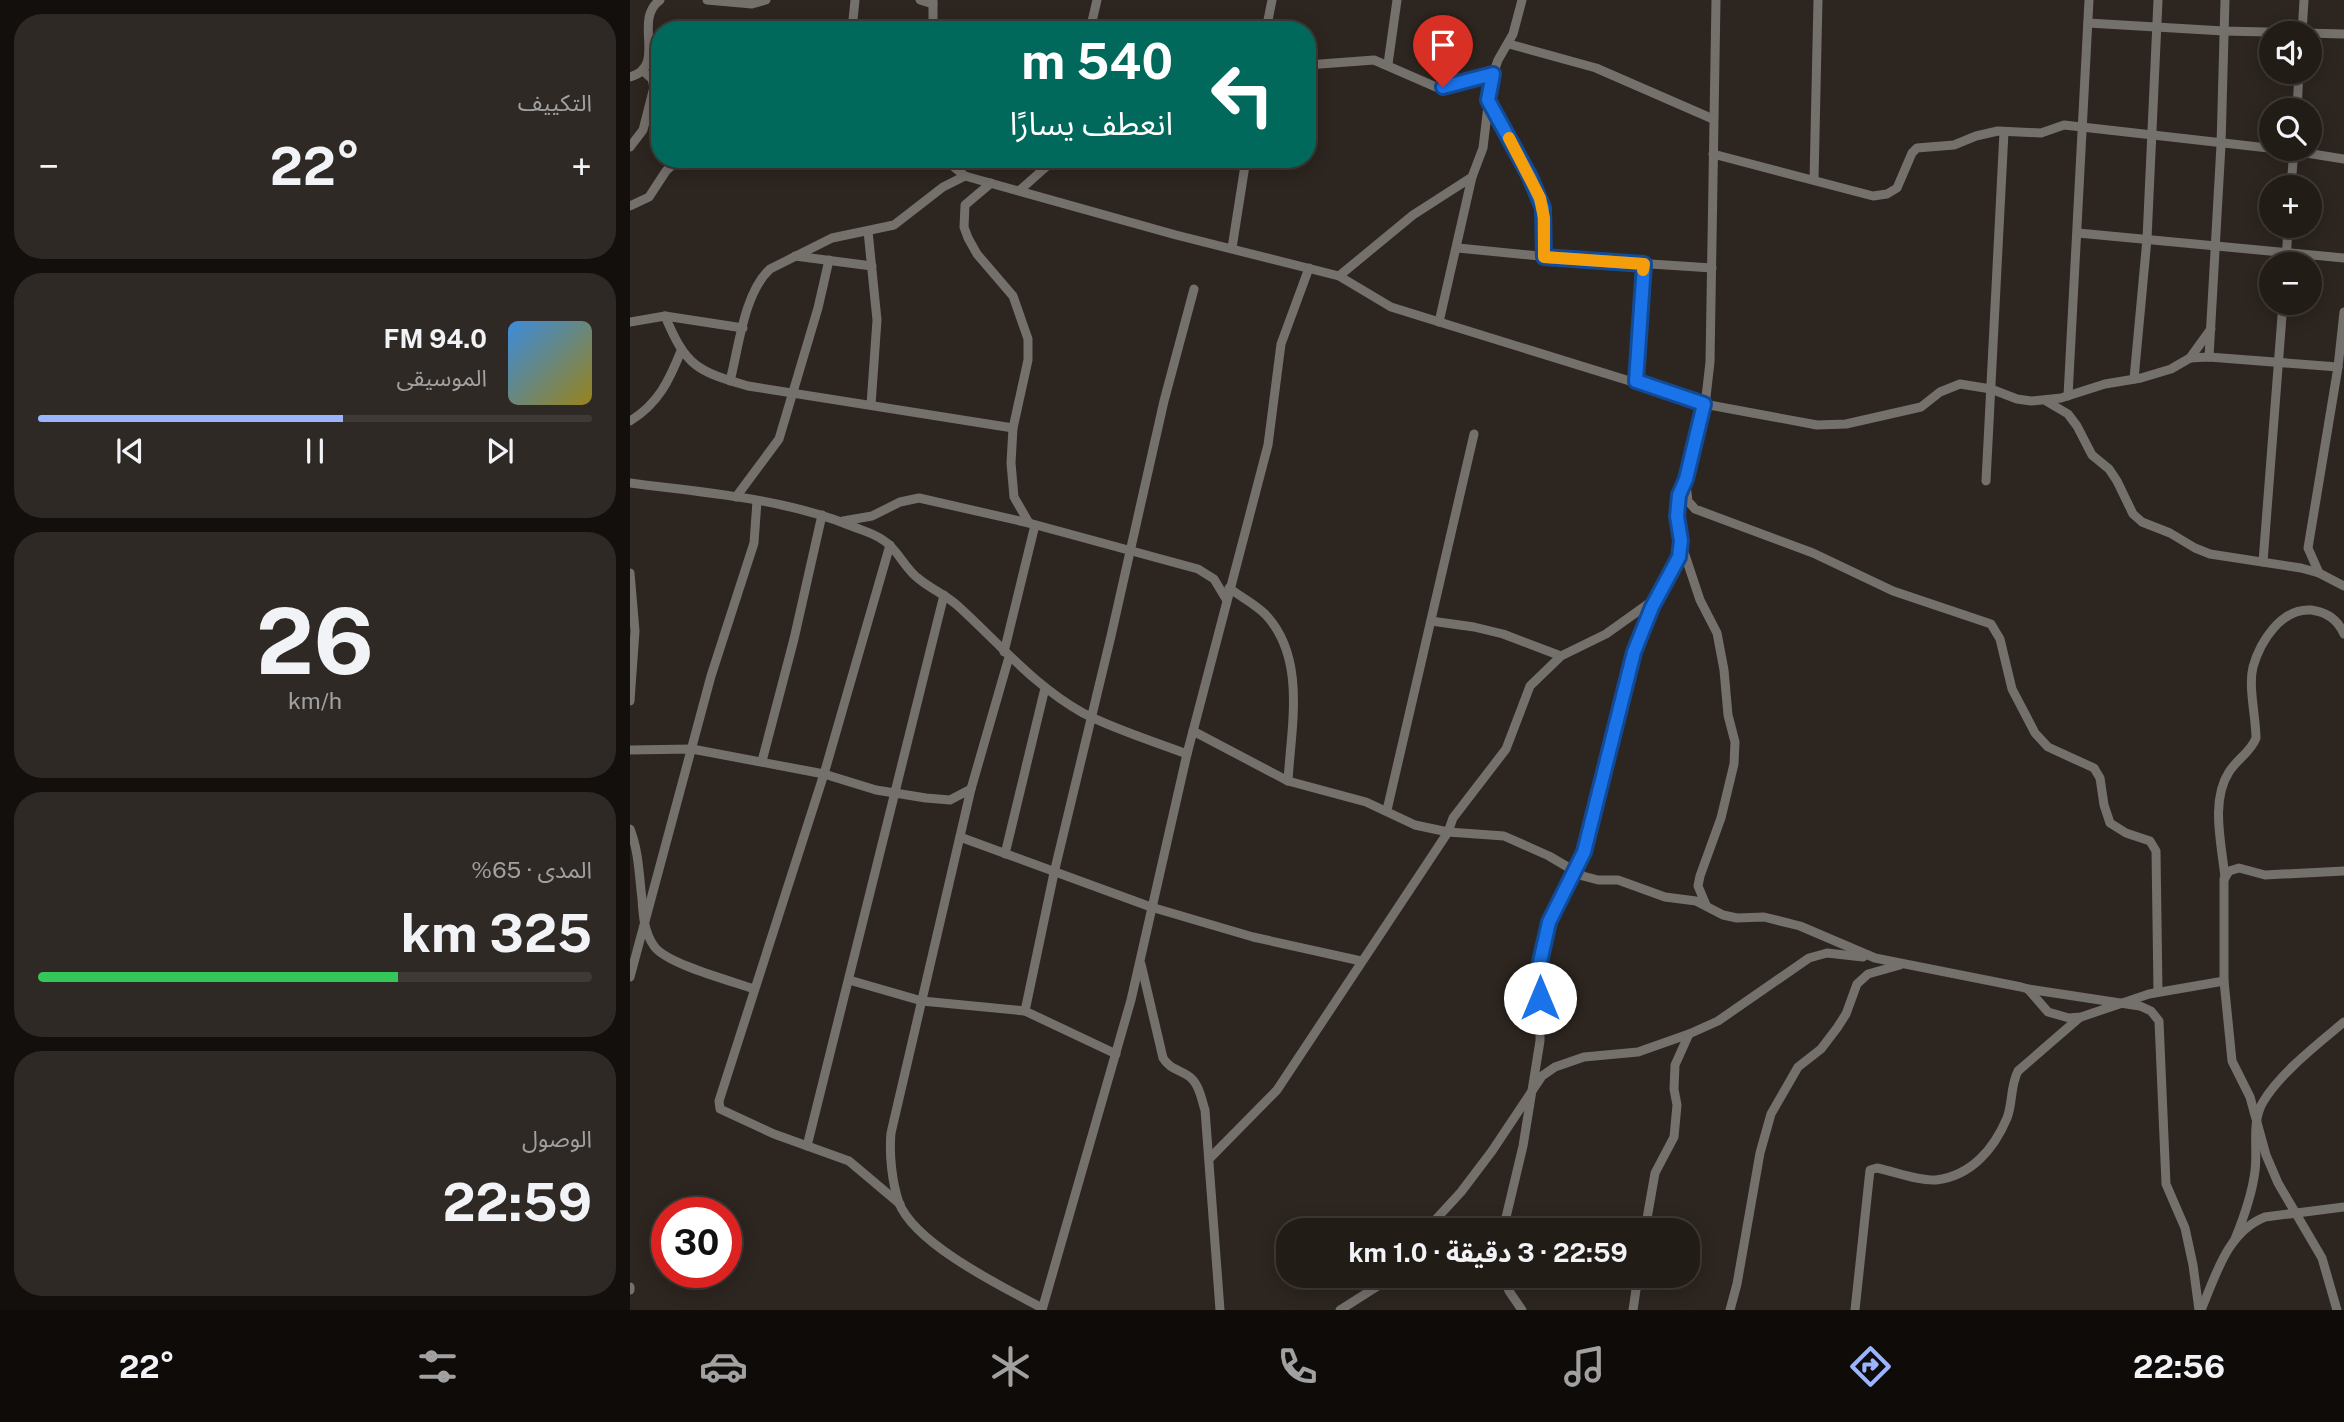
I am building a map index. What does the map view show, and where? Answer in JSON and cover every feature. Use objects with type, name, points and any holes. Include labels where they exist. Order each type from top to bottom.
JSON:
[{"type":"street","points":[[630,77],[643,71],[649,60],[648,18],[654,5],[660,0]]},
{"type":"street","points":[[707,0],[752,4],[766,0]]},
{"type":"street","points":[[853,21],[855,0]]},
{"type":"street","points":[[920,0],[933,2],[933,21]]},
{"type":"street","points":[[1092,21],[1097,0]]},
{"type":"street","points":[[1264,0],[1269,11]]},
{"type":"street","points":[[1267,21],[1272,0]]},
{"type":"street","points":[[1388,64],[1396,0]]},
{"type":"street","points":[[1439,322],[1458,248],[1472,177],[1483,148],[1493,74],[1508,44],[1522,0]]},
{"type":"street","points":[[1708,908],[1698,886],[1721,818],[1734,764],[1735,742],[1727,715],[1724,670],[1717,633],[1700,600],[1681,541],[1677,516],[1679,495],[1686,479],[1704,404],[1710,362],[1716,0]]},
{"type":"street","points":[[1814,180],[1818,0]]},
{"type":"street","points":[[2068,396],[2089,0]]},
{"type":"street","points":[[2134,379],[2147,239],[2158,0]]},
{"type":"street","points":[[2209,357],[2221,145],[2225,0]]},
{"type":"street","points":[[2303,21],[2304,0]]},
{"type":"street","points":[[2088,23],[2259,32]]},
{"type":"street","points":[[2322,33],[2344,34]]},
{"type":"street","points":[[1508,44],[1597,68],[1713,119]]},
{"type":"street","points":[[1316,64],[1374,60],[1436,86],[1493,74]]},
{"type":"street","points":[[643,71],[651,78]]},
{"type":"street","points":[[630,147],[643,131],[651,96]]},
{"type":"street","points":[[1488,100],[1540,198],[1544,218],[1544,257]]},
{"type":"street","points":[[1713,154],[1873,196],[1887,194],[1901,183],[1912,153],[1917,148],[1954,145],[1976,136],[2004,132],[2041,133],[2064,125],[2259,148]]},
{"type":"street","points":[[1986,481],[2004,132]]},
{"type":"street","points":[[2322,155],[2344,159]]},
{"type":"street","points":[[630,206],[649,197],[669,168]]},
{"type":"street","points":[[955,168],[965,176],[1176,235],[1339,276],[1391,307],[1704,404],[1817,425],[1846,424],[1921,407],[1940,392],[1960,384],[1991,388],[2017,399],[2046,401],[2068,396],[2105,384],[2171,369],[2190,358],[2211,329]]},
{"type":"street","points":[[1020,190],[1045,168]]},
{"type":"street","points":[[1232,248],[1245,168]]},
{"type":"street","points":[[730,381],[757,284],[770,269],[832,238],[894,225],[943,187],[965,176]]},
{"type":"street","points":[[1339,276],[1413,215],[1472,177]]},
{"type":"street","points":[[900,1204],[890,1149],[891,1133],[971,789],[1007,655],[1032,524],[1014,497],[1011,463],[1013,428],[1028,360],[1028,340],[1021,312],[1013,296],[977,254],[964,228],[965,205],[992,183]]},
{"type":"street","points":[[868,231],[877,320],[871,405]]},
{"type":"street","points":[[2078,233],[2276,252]]},
{"type":"street","points":[[1458,248],[1544,257],[1712,268]]},
{"type":"street","points":[[793,256],[872,266]]},
{"type":"street","points":[[2322,256],[2344,258]]},
{"type":"street","points":[[736,497],[779,439],[818,308],[829,260]]},
{"type":"street","points":[[1636,381],[1644,264]]},
{"type":"street","points":[[890,545],[824,774],[722,1088],[720,1109],[849,1161],[900,1204],[916,1229],[940,1248],[1042,1309],[1116,1054],[1187,754],[1217,648],[1227,599],[1268,445],[1281,344],[1309,268]]},
{"type":"street","points":[[1026,1011],[1054,873],[1164,401],[1194,289]]},
{"type":"street","points":[[2319,573],[2308,548],[2338,367],[2344,312]]},
{"type":"street","points":[[2263,562],[2282,315]]},
{"type":"street","points":[[665,316],[681,352],[697,366],[730,381],[1013,428]]},
{"type":"street","points":[[630,322],[665,316],[743,328]]},
{"type":"street","points":[[630,421],[657,399],[681,352]]},
{"type":"street","points":[[2190,358],[2209,357],[2338,367]]},
{"type":"street","points":[[2046,401],[2068,414],[2092,455],[2109,469],[2133,514],[2142,522],[2210,554],[2319,573],[2344,586]]},
{"type":"street","points":[[1387,810],[1474,434]]},
{"type":"street","points":[[1686,479],[1688,501],[1695,509],[1813,553],[1893,591],[1991,624],[2000,639],[2012,689],[2035,733],[2048,747],[2094,768],[2100,778],[2110,823],[2126,833],[2150,841],[2156,851],[2158,992]]},
{"type":"street","points":[[630,483],[757,501],[822,515],[877,536],[890,545],[916,577],[944,595],[1045,688],[1092,717],[1187,754]]},
{"type":"street","points":[[840,521],[872,516],[900,502],[919,498],[1032,524],[1198,569],[1214,579],[1227,599]]},
{"type":"street","points":[[630,977],[711,676],[754,543],[757,501]]},
{"type":"street","points":[[762,761],[794,639],[822,515]]},
{"type":"street","points":[[1506,1218],[1523,1146],[1540,1041],[1540,962],[1549,922],[1584,852],[1634,652],[1658,596],[1679,557],[1681,541]]},
{"type":"street","points":[[630,573],[635,631],[630,701]]},
{"type":"street","points":[[1230,589],[1264,614],[1287,650],[1293,690],[1288,781]]},
{"type":"street","points":[[807,1146],[944,595]]},
{"type":"street","points":[[1209,1159],[1277,1090],[1448,832],[1453,818],[1506,749],[1530,686],[1561,656],[1606,634],[1658,596]]},
{"type":"street","points":[[2337,1310],[2322,1258],[2278,1183],[2266,1155],[2250,1097],[2231,1061],[2224,981],[2225,878],[2219,814],[2222,788],[2227,774],[2245,753],[2253,748],[2256,738],[2253,668],[2274,626],[2290,615],[2312,610],[2329,615],[2339,623],[2344,634]]},
{"type":"street","points":[[1431,621],[1484,629],[1561,656]]},
{"type":"street","points":[[1005,854],[1045,688]]},
{"type":"street","points":[[1193,731],[1288,781],[1354,798],[1387,810],[1415,825],[1448,832],[1504,836],[1549,856],[1575,872],[1598,880],[1618,880],[1665,897],[1696,901],[1730,916],[1765,917],[1800,926],[1875,958],[1902,965],[2028,989],[2124,1003],[2151,1011],[2159,1021],[2166,1184],[2185,1228],[2200,1310]]},
{"type":"street","points":[[630,750],[692,749],[824,774],[863,787],[950,800],[971,789]]},
{"type":"street","points":[[630,829],[638,855],[644,924],[654,946],[664,956],[754,989]]},
{"type":"street","points":[[960,837],[1151,907],[1253,936],[1361,961]]},
{"type":"street","points":[[2225,878],[2229,871],[2239,868],[2265,875],[2344,871]]},
{"type":"street","points":[[1436,1218],[1485,1161],[1542,1076],[1555,1067],[1570,1060],[1638,1052],[1689,1034],[1718,1021],[1809,958],[1827,953],[1875,958]]},
{"type":"street","points":[[1140,959],[1163,1058],[1169,1067],[1191,1078],[1201,1096],[1205,1111],[1220,1310]]},
{"type":"street","points":[[1730,1310],[1760,1153],[1771,1114],[1798,1067],[1821,1049],[1837,1028],[1846,1014],[1857,984],[1868,974],[1902,965]]},
{"type":"street","points":[[849,980],[922,1001],[1026,1011],[1116,1054]]},
{"type":"street","points":[[2028,989],[2048,1012],[2069,1018],[2081,1017],[2158,992],[2224,981]]},
{"type":"street","points":[[1855,1310],[1870,1170],[1877,1168],[1935,1180],[1967,1170],[1992,1146],[2008,1117],[2013,1080],[2018,1071],[2081,1017]]},
{"type":"street","points":[[2200,1310],[2225,1254],[2235,1239],[2251,1194],[2256,1170],[2256,1120],[2262,1103],[2305,1056],[2344,1021]]},
{"type":"street","points":[[1647,1218],[1655,1173],[1674,1137],[1677,1105],[1674,1089],[1675,1065],[1689,1034]]},
{"type":"street","points":[[2235,1239],[2254,1222],[2265,1217],[2344,1207]]},
{"type":"street","points":[[1340,1310],[1375,1288]]},
{"type":"street","points":[[1507,1288],[1522,1310]]},
{"type":"street","points":[[1633,1310],[1636,1288]]},
{"type":"street","points":[[2207,1310],[2208,1294]]},
{"type":"slow traffic","points":[[1509,138],[1543,208],[1544,257],[1644,264],[1643,270]]},
{"type":"route","points":[[1443,87],[1493,74],[1488,100],[1530,177],[1543,208],[1544,257],[1644,264],[1636,381],[1704,404],[1686,479],[1679,495],[1679,557],[1652,607],[1634,652],[1584,852],[1549,922],[1540,962],[1540,998]]}]
